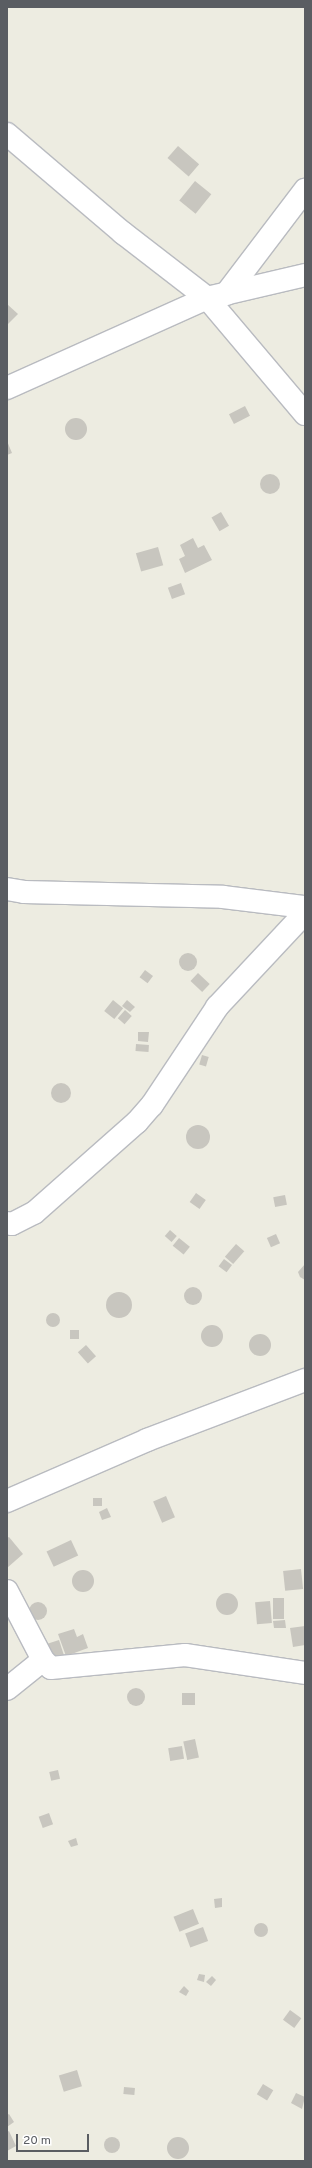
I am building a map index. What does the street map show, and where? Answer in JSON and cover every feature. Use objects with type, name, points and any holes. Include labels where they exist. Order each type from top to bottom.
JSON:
[{"type":"street","points":[[7,134],[123,233],[216,296],[305,414]]},
{"type":"street","points":[[216,296],[305,190]]},
{"type":"street","points":[[7,388],[216,296],[305,275]]},
{"type":"street","points":[[7,889],[24,892],[224,897],[305,907]]},
{"type":"street","points":[[7,1223],[12,1224],[34,1213],[137,1122],[152,1105],[217,1007],[305,913]]},
{"type":"street","points":[[7,1501],[147,1440],[305,1380]]},
{"type":"street","points":[[7,1591],[43,1660],[51,1668],[184,1655],[305,1673]]},
{"type":"street","points":[[7,1689],[43,1660]]},
{"type":"building","points":[[178,146],[199,164],[189,176],[168,158]]},
{"type":"building","points":[[195,181],[211,194],[196,214],[179,200]]},
{"type":"building","points":[[7,304],[18,314],[7,325]]},
{"type":"building","points":[[245,406],[250,416],[234,424],[229,414]]},
{"type":"building","points":[[76,418],[84,421],[87,429],[84,437],[76,440],[68,437],[65,429],[68,421]]},
{"type":"building","points":[[7,441],[12,453],[7,455]]},
{"type":"building","points":[[266,474],[274,474],[280,480],[280,488],[274,494],[266,494],[260,488],[260,480]]},
{"type":"building","points":[[221,512],[229,526],[219,531],[211,518]]},
{"type":"building","points":[[193,538],[198,548],[204,545],[212,560],[185,573],[179,559],[185,556],[180,545]]},
{"type":"building","points":[[158,547],[163,565],[141,572],[136,553]]},
{"type":"building","points":[[181,583],[185,594],[172,599],[168,588]]},
{"type":"building","points":[[188,953],[192,954],[196,958],[196,966],[192,970],[188,971],[184,970],[180,966],[179,962],[180,958],[184,954]]},
{"type":"building","points":[[145,970],[153,976],[148,983],[140,977]]},
{"type":"building","points":[[198,973],[210,984],[202,992],[190,981]]},
{"type":"building","points":[[113,1000],[123,1008],[114,1019],[104,1011]]},
{"type":"building","points":[[127,1000],[135,1007],[130,1012],[122,1006]]},
{"type":"building","points":[[125,1010],[132,1016],[125,1024],[118,1018]]},
{"type":"building","points":[[138,1032],[149,1032],[148,1042],[138,1041]]},
{"type":"building","points":[[136,1044],[149,1045],[148,1052],[136,1051]]},
{"type":"building","points":[[202,1055],[209,1057],[206,1067],[199,1065]]},
{"type":"building","points":[[61,1083],[68,1086],[71,1093],[68,1100],[61,1103],[54,1100],[51,1093],[54,1086]]},
{"type":"building","points":[[198,1125],[207,1128],[210,1137],[207,1146],[198,1149],[189,1146],[186,1137],[189,1128]]},
{"type":"building","points":[[196,1193],[206,1200],[200,1209],[190,1202]]},
{"type":"building","points":[[285,1195],[287,1205],[275,1207],[273,1197]]},
{"type":"building","points":[[170,1230],[177,1236],[172,1242],[165,1236]]},
{"type":"building","points":[[276,1234],[280,1243],[271,1247],[267,1238]]},
{"type":"building","points":[[179,1238],[190,1247],[184,1255],[173,1246]]},
{"type":"building","points":[[236,1244],[244,1251],[233,1264],[225,1257]]},
{"type":"building","points":[[224,1259],[232,1265],[227,1272],[219,1266]]},
{"type":"building","points":[[305,1264],[305,1280],[300,1277],[298,1272]]},
{"type":"building","points":[[193,1287],[199,1290],[202,1296],[199,1302],[193,1305],[187,1302],[184,1296],[187,1290]]},
{"type":"building","points":[[119,1292],[128,1296],[132,1305],[128,1314],[119,1318],[110,1314],[106,1305],[110,1296]]},
{"type":"building","points":[[50,1313],[56,1313],[60,1317],[60,1323],[56,1327],[50,1327],[46,1323],[46,1317]]},
{"type":"building","points":[[212,1325],[220,1328],[223,1336],[220,1344],[212,1347],[204,1344],[201,1336],[204,1328]]},
{"type":"building","points":[[70,1330],[79,1330],[79,1339],[70,1339]]},
{"type":"building","points":[[260,1334],[268,1337],[271,1345],[268,1353],[260,1356],[252,1353],[249,1345],[252,1337]]},
{"type":"building","points":[[86,1345],[96,1356],[88,1364],[78,1352]]},
{"type":"building","points":[[166,1496],[175,1517],[162,1523],[153,1501]]},
{"type":"building","points":[[93,1498],[102,1498],[102,1506],[93,1506]]},
{"type":"building","points":[[107,1508],[111,1517],[102,1520],[99,1512]]},
{"type":"building","points":[[9,1537],[23,1554],[7,1568],[7,1538]]},
{"type":"building","points":[[71,1540],[78,1555],[54,1567],[47,1551]]},
{"type":"building","points":[[301,1569],[303,1589],[285,1591],[283,1571]]},
{"type":"building","points":[[83,1570],[91,1573],[94,1581],[91,1589],[83,1592],[75,1589],[72,1581],[75,1573]]},
{"type":"building","points":[[227,1593],[235,1596],[238,1604],[235,1612],[227,1615],[219,1612],[216,1604],[219,1596]]},
{"type":"building","points":[[273,1598],[284,1598],[284,1619],[273,1619]]},
{"type":"building","points":[[270,1601],[272,1623],[257,1624],[255,1602]]},
{"type":"building","points":[[34,1602],[42,1602],[47,1607],[45,1618],[42,1620],[34,1620],[29,1615],[29,1607]]},
{"type":"building","points":[[285,1620],[286,1628],[274,1628],[273,1621]]},
{"type":"building","points":[[305,1626],[305,1645],[293,1647],[290,1628]]},
{"type":"building","points":[[74,1629],[77,1637],[83,1634],[88,1648],[66,1656],[58,1634]]},
{"type":"building","points":[[59,1640],[64,1655],[52,1659],[47,1644]]},
{"type":"building","points":[[136,1688],[142,1691],[145,1697],[142,1703],[136,1706],[130,1703],[127,1697],[130,1691]]},
{"type":"building","points":[[182,1693],[195,1693],[195,1705],[182,1705]]},
{"type":"building","points":[[195,1739],[199,1758],[187,1760],[183,1741]]},
{"type":"building","points":[[182,1746],[184,1759],[170,1761],[168,1748]]},
{"type":"building","points":[[58,1770],[60,1779],[51,1781],[49,1772]]},
{"type":"building","points":[[49,1813],[53,1824],[43,1828],[39,1817]]},
{"type":"building","points":[[76,1838],[78,1845],[71,1847],[68,1841]]},
{"type":"building","points":[[222,1898],[222,1907],[215,1908],[214,1899]]},
{"type":"building","points":[[193,1909],[199,1924],[180,1932],[174,1917]]},
{"type":"building","points":[[261,1923],[266,1925],[268,1930],[266,1935],[261,1937],[256,1935],[254,1930],[256,1925]]},
{"type":"building","points":[[203,1927],[208,1941],[190,1948],[185,1933]]},
{"type":"building","points":[[199,1974],[205,1975],[204,1982],[197,1980]]},
{"type":"building","points":[[212,1976],[216,1980],[211,1986],[206,1982]]},
{"type":"building","points":[[184,1986],[189,1991],[186,1996],[179,1992]]},
{"type":"building","points":[[290,2010],[301,2018],[294,2028],[283,2020]]},
{"type":"building","points":[[77,2070],[82,2086],[64,2092],[59,2076]]},
{"type":"building","points":[[263,2084],[273,2090],[267,2100],[257,2094]]},
{"type":"building","points":[[124,2087],[135,2088],[134,2095],[123,2094]]},
{"type":"building","points":[[296,2093],[305,2097],[302,2109],[291,2103]]},
{"type":"building","points":[[9,2114],[14,2122],[7,2127],[7,2115]]},
{"type":"building","points":[[9,2131],[16,2146],[7,2151],[7,2132]]},
{"type":"building","points":[[109,2137],[115,2137],[120,2142],[118,2151],[115,2153],[109,2153],[104,2148],[104,2142]]},
{"type":"building","points":[[178,2137],[186,2140],[189,2148],[186,2156],[178,2159],[170,2156],[167,2148],[170,2140]]}]
